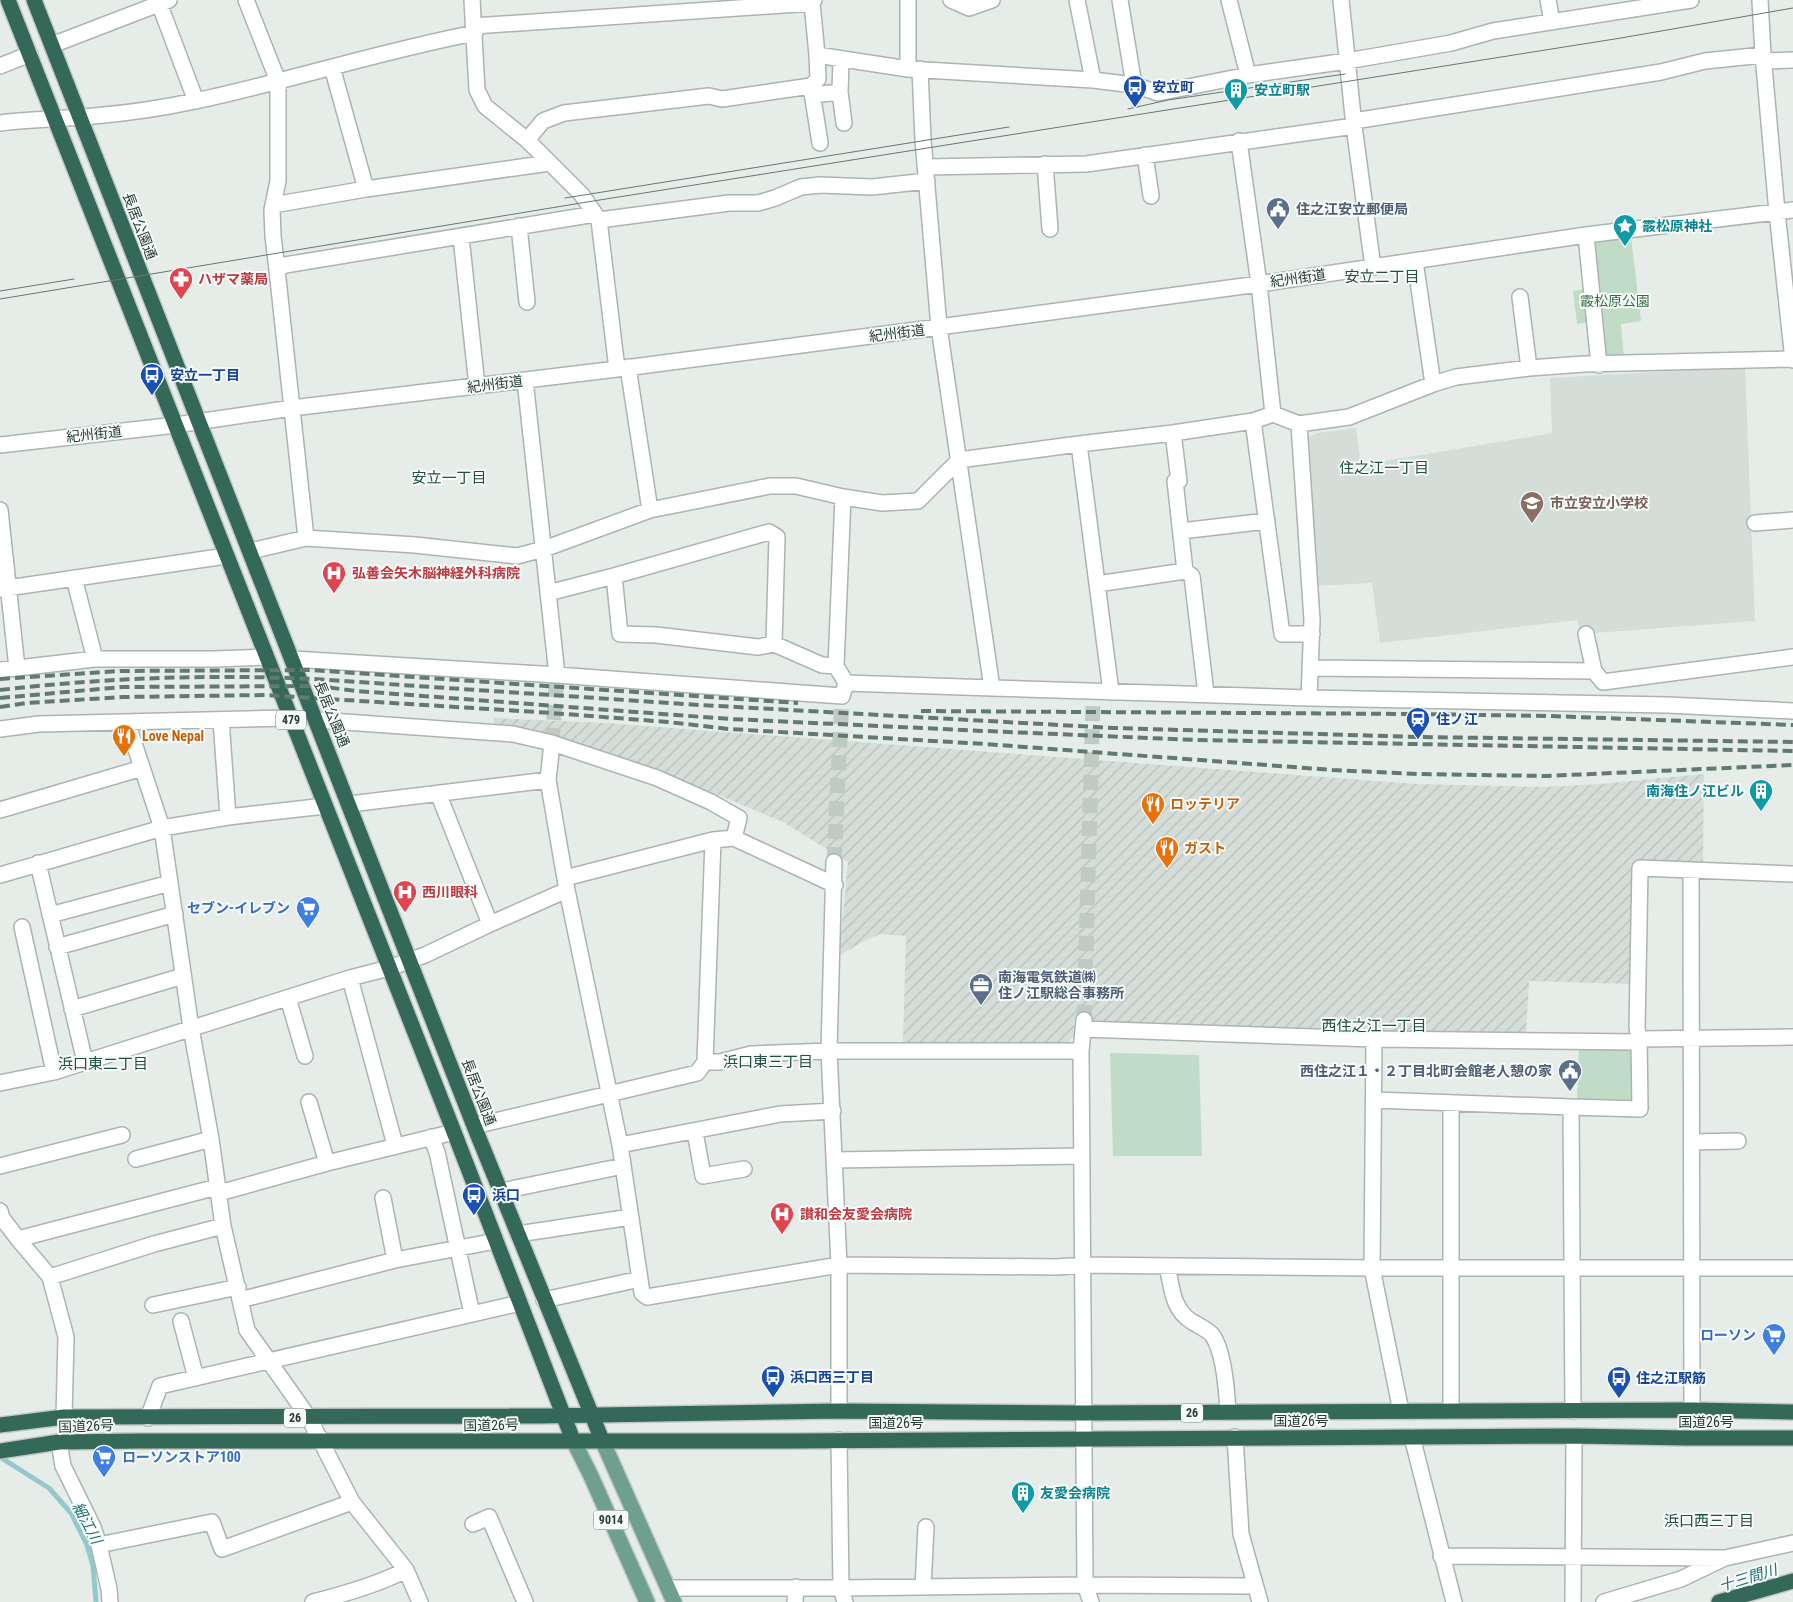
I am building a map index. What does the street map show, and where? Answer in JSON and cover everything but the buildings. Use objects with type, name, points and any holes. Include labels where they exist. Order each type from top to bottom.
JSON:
[{"type":"highway","name":"479","points":[[8,0],[454,1132],[573,1440]]},
{"type":"highway","name":"長居公園通","points":[[34,0],[350,804],[474,1126],[602,1440]]},
{"type":"highway","name":"国道26号","points":[[2,1421],[64,1417],[309,1418],[839,1411],[1084,1413],[1692,1410],[1793,1412]]},
{"type":"highway","name":"国道26号","points":[[4,1450],[59,1442],[139,1441],[322,1442],[1574,1436],[1793,1438]]},
{"type":"highway","points":[[1719,1602],[1793,1581]]},
{"type":"main road","name":"9014","points":[[573,1440],[647,1602]]},
{"type":"main road","name":"9014","points":[[602,1440],[671,1595]]},
{"type":"street","points":[[246,0],[278,81],[278,181],[273,205],[272,236],[275,246],[306,538]]},
{"type":"street","points":[[472,0],[477,90],[485,106],[527,140],[582,195],[597,217],[650,510]]},
{"type":"street","points":[[908,0],[939,327],[992,688]]},
{"type":"street","points":[[958,2],[969,8],[992,0]]},
{"type":"street","points":[[1077,0],[1092,80]]},
{"type":"street","points":[[1120,0],[1134,85]]},
{"type":"street","points":[[1229,0],[1248,75]]},
{"type":"street","points":[[1341,0],[1354,124],[1373,267]]},
{"type":"street","points":[[1548,0],[1552,22]]},
{"type":"street","points":[[817,55],[914,69],[1092,80],[1134,85],[1158,93],[1248,75],[1451,44],[1493,32],[1643,4],[1691,0]]},
{"type":"street","points":[[251,552],[306,538],[415,545],[516,556],[544,549],[650,510],[770,486],[796,486],[842,497],[882,502],[918,500],[959,460],[1173,433],[1253,421],[1273,414],[1299,424],[1349,418],[1433,384],[1456,377],[1529,368],[1793,359],[1777,212],[1763,58],[1760,0]]},
{"type":"street","points":[[0,123],[95,116],[196,101],[474,30],[665,6],[813,1],[818,80],[811,90],[820,142]]},
{"type":"street","points":[[52,45],[156,3],[196,101]]},
{"type":"street","points":[[0,66],[30,54]]},
{"type":"street","points":[[277,270],[284,265],[519,226],[730,203],[758,203],[800,187],[820,185],[872,187],[926,174],[1045,164],[1086,164],[1354,124],[1661,72],[1705,61],[1763,58],[1793,60]]},
{"type":"street","points":[[841,59],[840,92],[844,123]]},
{"type":"street","points":[[332,67],[366,189]]},
{"type":"street","points":[[527,140],[543,121],[564,113],[709,96],[722,99],[811,90],[840,92]]},
{"type":"street","points":[[1238,141],[1259,284],[1273,414]]},
{"type":"street","points":[[1145,155],[1152,196]]},
{"type":"street","points":[[273,205],[366,189],[549,163]]},
{"type":"street","points":[[1045,164],[1050,228]]},
{"type":"street","name":"紀州街道","points":[[0,445],[176,425],[292,408],[939,327],[1259,284],[1586,235],[1793,210]]},
{"type":"street","points":[[519,226],[527,302]]},
{"type":"street","points":[[1586,235],[1599,365]]},
{"type":"street","points":[[461,236],[476,386]]},
{"type":"street","points":[[1415,261],[1433,384]]},
{"type":"street","points":[[1520,297],[1529,368]]},
{"type":"street","points":[[525,380],[557,675]]},
{"type":"street","points":[[1253,421],[1282,634],[1312,634]]},
{"type":"street","points":[[1299,424],[1312,620],[1309,698]]},
{"type":"street","points":[[1173,433],[1179,481],[1175,481],[1186,571],[1192,576],[1206,694]]},
{"type":"street","points":[[1079,444],[1111,692]]},
{"type":"street","points":[[293,659],[557,675],[842,696],[846,683],[836,666],[842,497]]},
{"type":"street","points":[[0,510],[4,588],[17,668]]},
{"type":"street","points":[[1755,522],[1793,520]]},
{"type":"street","points":[[1181,531],[1267,521]]},
{"type":"street","points":[[548,594],[769,532],[777,537],[774,644]]},
{"type":"street","points":[[4,588],[226,556]]},
{"type":"street","points":[[1097,584],[1186,571]]},
{"type":"street","points":[[614,576],[620,634],[656,635],[758,647],[774,644],[822,666],[836,666]]},
{"type":"street","points":[[74,578],[96,659]]},
{"type":"street","points":[[1586,634],[1594,671],[1603,682],[1793,658]]},
{"type":"street","points":[[0,670],[96,659],[267,657]]},
{"type":"street","points":[[1310,668],[1594,671]]},
{"type":"street","points":[[846,683],[992,688],[1093,698],[1111,692],[1309,698],[1686,705],[1793,711]]},
{"type":"street","points":[[0,729],[39,724],[290,718]]},
{"type":"street","points":[[221,720],[228,817]]},
{"type":"street","points":[[317,720],[513,734],[552,743],[656,778],[711,802],[739,818],[734,838]]},
{"type":"street","points":[[127,722],[162,828],[183,976],[211,1139],[223,1226],[247,1330],[309,1418],[352,1502],[406,1570],[420,1602]]},
{"type":"street","points":[[552,743],[548,780],[566,884],[620,1146],[642,1293],[647,1298],[839,1264],[1451,1269],[1793,1268]]},
{"type":"street","points":[[0,810],[142,768]]},
{"type":"street","points":[[350,804],[548,780]]},
{"type":"street","points":[[438,793],[490,924]]},
{"type":"street","points":[[0,875],[162,828],[228,817],[325,806]]},
{"type":"street","points":[[0,1083],[54,1072],[350,978],[410,961],[490,924],[566,884],[713,840],[734,838],[835,885]]},
{"type":"street","points":[[474,1126],[697,1073],[704,1062],[713,840]]},
{"type":"street","points":[[834,862],[835,885],[828,1051],[833,1110],[839,1264],[839,1411]]},
{"type":"street","points":[[38,863],[85,1062]]},
{"type":"street","points":[[1374,1100],[1640,1109],[1639,1040],[1637,1028],[1640,868],[1793,874]]},
{"type":"street","points":[[1692,870],[1692,1410]]},
{"type":"street","points":[[50,915],[170,883]]},
{"type":"street","points":[[57,947],[175,914]]},
{"type":"street","points":[[22,927],[54,1072]]},
{"type":"street","points":[[72,1009],[183,976]]},
{"type":"street","points":[[350,978],[395,1145]]},
{"type":"street","points":[[288,998],[305,1056]]},
{"type":"street","points":[[1091,1602],[1085,1585],[1082,1265],[1082,1051],[1084,1025],[1374,1039],[1639,1040],[1793,1037]]},
{"type":"street","points":[[1374,1039],[1372,1268],[1401,1412]]},
{"type":"street","points":[[704,1062],[720,1062],[750,1054],[828,1051],[1082,1051]]},
{"type":"street","points":[[310,1102],[327,1163]]},
{"type":"street","points":[[1451,1104],[1451,1411]]},
{"type":"street","points":[[1571,1107],[1573,1411]]},
{"type":"street","points":[[620,1146],[780,1114],[833,1110]]},
{"type":"street","points":[[18,1239],[454,1132]]},
{"type":"street","points":[[695,1132],[703,1176],[744,1169]]},
{"type":"street","points":[[0,1166],[122,1135]]},
{"type":"street","points":[[431,1137],[437,1152],[472,1314]]},
{"type":"street","points":[[136,1159],[211,1139]]},
{"type":"street","points":[[1692,1142],[1738,1141]]},
{"type":"street","points":[[834,1160],[1082,1156]]},
{"type":"street","points":[[502,1191],[623,1166]]},
{"type":"street","points":[[383,1198],[395,1260]]},
{"type":"street","points":[[0,1211],[2,1218],[50,1277],[66,1337],[64,1417]]},
{"type":"street","points":[[518,1234],[631,1217]]},
{"type":"street","points":[[50,1277],[154,1244],[223,1226]]},
{"type":"street","points":[[153,1304],[239,1294],[395,1260],[496,1241]]},
{"type":"street","points":[[1167,1266],[1175,1304],[1183,1316],[1213,1335],[1221,1357],[1228,1395],[1228,1412]]},
{"type":"street","points":[[544,1300],[640,1279]]},
{"type":"street","points":[[148,1418],[160,1386],[520,1303]]},
{"type":"street","points":[[180,1320],[196,1378]]},
{"type":"street","points":[[1573,1602],[1574,1436]]},
{"type":"street","points":[[1235,1437],[1241,1534],[1260,1602]]},
{"type":"street","points":[[1412,1437],[1454,1602]]},
{"type":"street","points":[[839,1440],[843,1595]]},
{"type":"street","points":[[59,1442],[63,1466],[93,1527],[99,1545],[110,1602]]},
{"type":"street","points":[[99,1545],[212,1522],[222,1549],[352,1502]]},
{"type":"street","points":[[474,1524],[489,1517],[526,1602]]},
{"type":"street","points":[[923,1587],[926,1527]]},
{"type":"street","points":[[1441,1556],[1725,1558],[1793,1543]]},
{"type":"street","points":[[1604,1602],[1681,1579],[1725,1558]]},
{"type":"street","points":[[313,1602],[382,1581],[406,1570]]},
{"type":"street","points":[[671,1595],[843,1595],[923,1587],[1085,1585],[1255,1586]]},
{"type":"street","points":[[966,1587],[972,1602]]},
{"type":"shaded area","name":"市立安立小学校","points":[[1745,367],[1755,621],[1581,634],[1577,620],[1380,643],[1372,583],[1315,586],[1309,437],[1317,433],[1356,428],[1361,465],[1552,433],[1550,378]]},
{"type":"shaded area","points":[[494,718],[605,723],[1416,784],[1545,787],[1704,774],[1703,864],[1635,863],[1631,984],[1529,981],[1526,1036],[1074,1021],[1074,1036],[1068,1042],[903,1042],[906,936],[880,934],[839,956],[848,862],[783,822],[692,784],[560,737],[494,727]]},
{"type":"green space","name":"霰松原公園","points":[[1631,236],[1641,321],[1621,324],[1624,358],[1603,359],[1598,321],[1577,324],[1573,291],[1595,288],[1591,244],[1595,240]]},
{"type":"green space","points":[[1579,1046],[1636,1048],[1637,1104],[1577,1102]]},
{"type":"green space","points":[[1110,1053],[1199,1055],[1202,1156],[1113,1156]]},
{"type":"waterway","name":"細江川","points":[[0,1457],[49,1488],[71,1513],[87,1545],[93,1566],[96,1602]]},
{"type":"tunnel","points":[[552,743],[557,675]]},
{"type":"tunnel","points":[[834,862],[842,696]]},
{"type":"tunnel","points":[[1084,1020],[1093,703]]},
{"type":"tram line","points":[[0,299],[587,202],[1621,38],[1793,8]]},
{"type":"tram line","points":[[1128,109],[1168,100],[1345,74]]},
{"type":"tram line","points":[[565,198],[1009,127]]},
{"type":"tram line","points":[[0,291],[74,279]]},
{"type":"railway","points":[[0,679],[120,671],[310,670],[798,703]]},
{"type":"railway","points":[[0,690],[156,678],[235,677],[313,679],[700,705],[1114,728],[1419,737],[1793,742]]},
{"type":"railway","points":[[0,698],[122,687],[317,686],[356,691],[730,719],[985,731],[1196,740],[1793,751]]},
{"type":"railway","points":[[0,707],[26,703],[123,697],[265,695],[552,713],[729,729],[985,744],[1333,770],[1417,774],[1546,776],[1793,765]]},
{"type":"railway","points":[[921,711],[1550,716],[1793,725]]},
{"type":"place","name":"安立町","points":[[1135,108]]},
{"type":"place","name":"安立町駅","points":[[1236,111]]},
{"type":"place","name":"住之江安立郵便局","points":[[1278,230]]},
{"type":"place","name":"霰松原神社","points":[[1625,247]]},
{"type":"place","name":"ハザマ薬局","points":[[181,300]]},
{"type":"place","name":"安立一丁目","points":[[152,396]]},
{"type":"place","name":"市立安立小学校","points":[[1532,524]]},
{"type":"place","name":"弘善会矢木脳神経外科病院","points":[[334,594]]},
{"type":"place","name":"住ノ江","points":[[1418,740]]},
{"type":"place","name":"Love Nepal","points":[[124,757]]},
{"type":"place","name":"南海住ノ江ビル","points":[[1761,812]]},
{"type":"place","name":"ロッテリア","points":[[1153,825]]},
{"type":"place","name":"ガスト","points":[[1167,869]]},
{"type":"place","name":"西川眼科","points":[[405,913]]},
{"type":"place","name":"セブン-イレブン","points":[[308,929]]},
{"type":"place","name":"南海電気鉄道㈱ 住ノ江駅総合事務所","points":[[981,1006]]},
{"type":"place","name":"西住之江１・２丁目北町会館老人憩の家","points":[[1570,1092]]},
{"type":"place","name":"浜口","points":[[474,1216]]},
{"type":"place","name":"讃和会友愛会病院","points":[[782,1235]]},
{"type":"place","name":"ローソン","points":[[1774,1356]]},
{"type":"place","name":"浜口西三丁目","points":[[773,1398]]},
{"type":"place","name":"住之江駅筋","points":[[1619,1399]]},
{"type":"place","name":"ローソンストア100","points":[[104,1478]]},
{"type":"place","name":"友愛会病院","points":[[1023,1514]]},
{"type":"district","name":"安立二丁目","points":[[1382,277]]},
{"type":"district","name":"住之江一丁目","points":[[1384,468]]},
{"type":"district","name":"安立一丁目","points":[[449,478]]},
{"type":"district","name":"西住之江一丁目","points":[[1374,1026]]},
{"type":"district","name":"浜口東三丁目","points":[[768,1062]]},
{"type":"district","name":"浜口東二丁目","points":[[103,1064]]},
{"type":"district","name":"浜口西三丁目","points":[[1709,1521]]},
{"type":"water label","name":"十三間川","points":[[1748,1578]]}]
